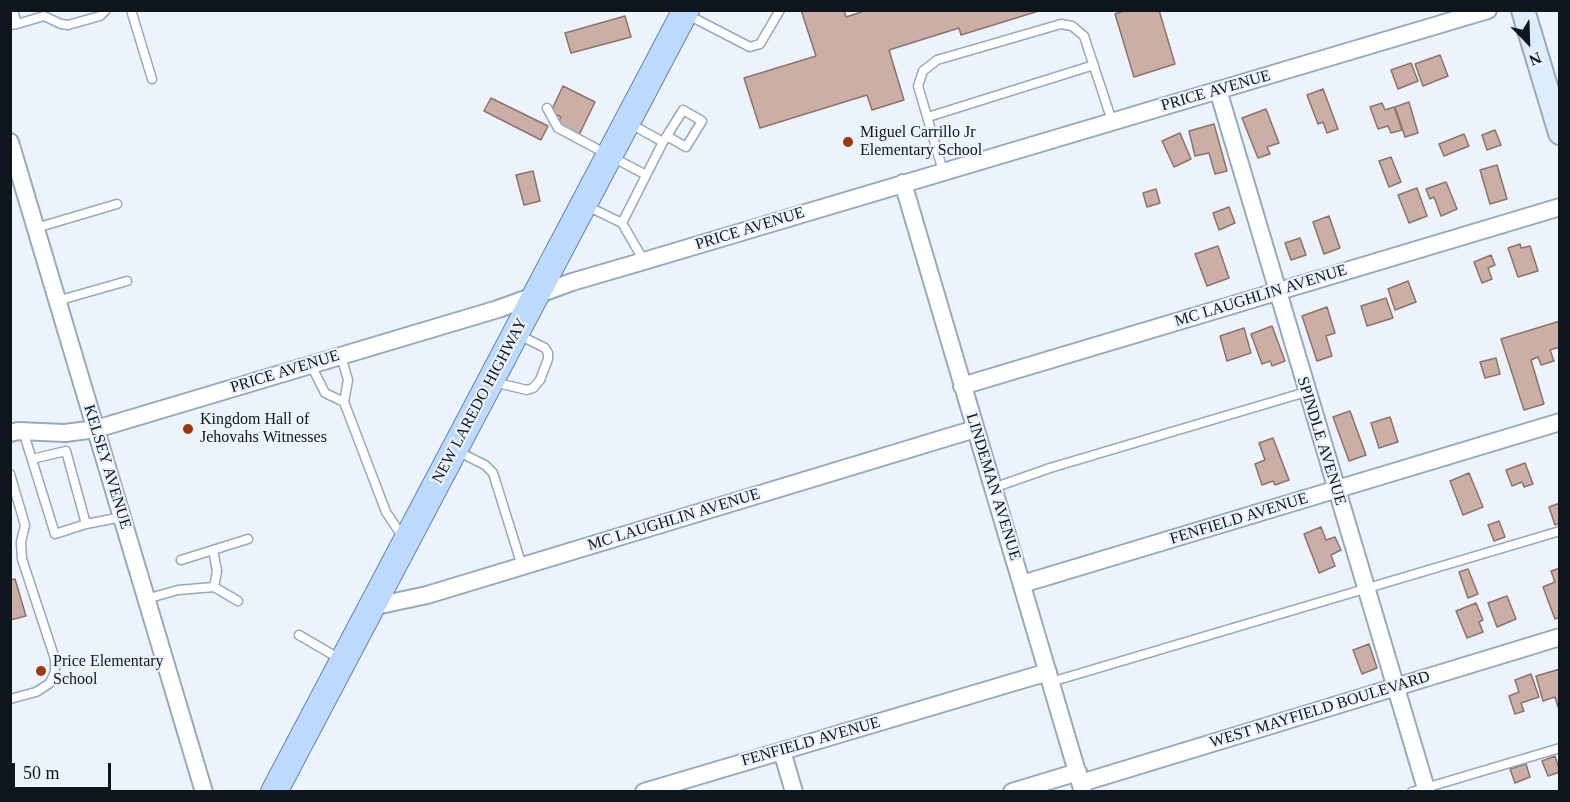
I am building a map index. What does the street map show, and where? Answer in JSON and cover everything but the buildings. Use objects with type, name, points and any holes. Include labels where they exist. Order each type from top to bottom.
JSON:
[{"type":"main road","points":[[1523,10],[1554,95],[1560,133]]},
{"type":"main road","name":"NEW LAREDO HIGHWAY","points":[[274,792],[685,12]]},
{"type":"street","name":"PRICE AVENUE","points":[[17,432],[65,433],[96,429],[498,309],[644,261],[903,183],[1488,10]]},
{"type":"street","name":"SPINDLE AVENUE","points":[[1218,90],[1395,687],[1421,790]]},
{"type":"street","name":"KELSEY AVENUE","points":[[10,142],[204,792]]},
{"type":"street","name":"LINDEMAN AVENUE","points":[[903,183],[1080,782]]},
{"type":"street","name":"MC LAUGHLIN AVENUE","points":[[962,386],[1560,207]]},
{"type":"street","name":"FENFIELD AVENUE","points":[[1022,584],[1560,422]]},
{"type":"street","name":"MC LAUGHLIN AVENUE","points":[[371,607],[427,595],[975,429]]},
{"type":"street","name":"WEST MAYFIELD BOULEVARD","points":[[1012,792],[1080,782],[1560,637]]},
{"type":"street","name":"FENFIELD AVENUE","points":[[644,792],[782,751],[1050,677]]},
{"type":"street","points":[[782,751],[794,792]]},
{"type":"lane","points":[[13,10],[14,25],[44,16],[68,25],[100,16],[106,10]]},
{"type":"lane","points":[[131,10],[152,79]]},
{"type":"lane","points":[[685,12],[750,47],[760,44],[780,10]]},
{"type":"lane","points":[[943,171],[918,86],[923,71],[937,60],[1061,24],[1072,26],[1084,36],[1112,121]]},
{"type":"lane","points":[[928,117],[1094,65]]},
{"type":"lane","points":[[547,108],[558,128],[646,175]]},
{"type":"lane","points":[[622,223],[665,139],[683,110],[702,121],[686,147],[665,139],[627,122]]},
{"type":"lane","points":[[36,228],[117,204]]},
{"type":"lane","points":[[584,204],[622,223],[644,261]]},
{"type":"lane","points":[[57,301],[127,281]]},
{"type":"lane","points":[[490,381],[527,390],[533,388],[540,380],[548,353],[545,348],[515,334]]},
{"type":"lane","points":[[341,356],[348,380],[344,402],[386,512],[406,541]]},
{"type":"lane","points":[[311,365],[326,393],[344,402]]},
{"type":"lane","points":[[993,488],[1050,468],[1306,392]]},
{"type":"lane","points":[[17,432],[32,459],[55,534],[86,524],[122,517]]},
{"type":"lane","points":[[454,449],[485,465],[493,473],[522,566]]},
{"type":"lane","points":[[32,459],[66,451],[86,524]]},
{"type":"lane","points":[[10,474],[25,525],[21,542],[22,559],[55,659],[55,672],[50,683],[36,692],[10,699]]},
{"type":"lane","points":[[1050,677],[1560,531]]},
{"type":"lane","points":[[181,560],[248,539]]},
{"type":"lane","points":[[213,550],[217,571],[214,587]]},
{"type":"lane","points":[[146,599],[178,590],[214,587],[238,601]]},
{"type":"lane","points":[[299,635],[343,661]]},
{"type":"lane","points":[[1421,790],[1560,748]]},
{"type":"place","name":"Miguel Carrillo Jr Elementary School","points":[[848,142]]},
{"type":"place","name":"Kingdom Hall of Jehovahs Witnesses","points":[[188,429]]},
{"type":"place","name":"Price Elementary School","points":[[41,671]]}]
